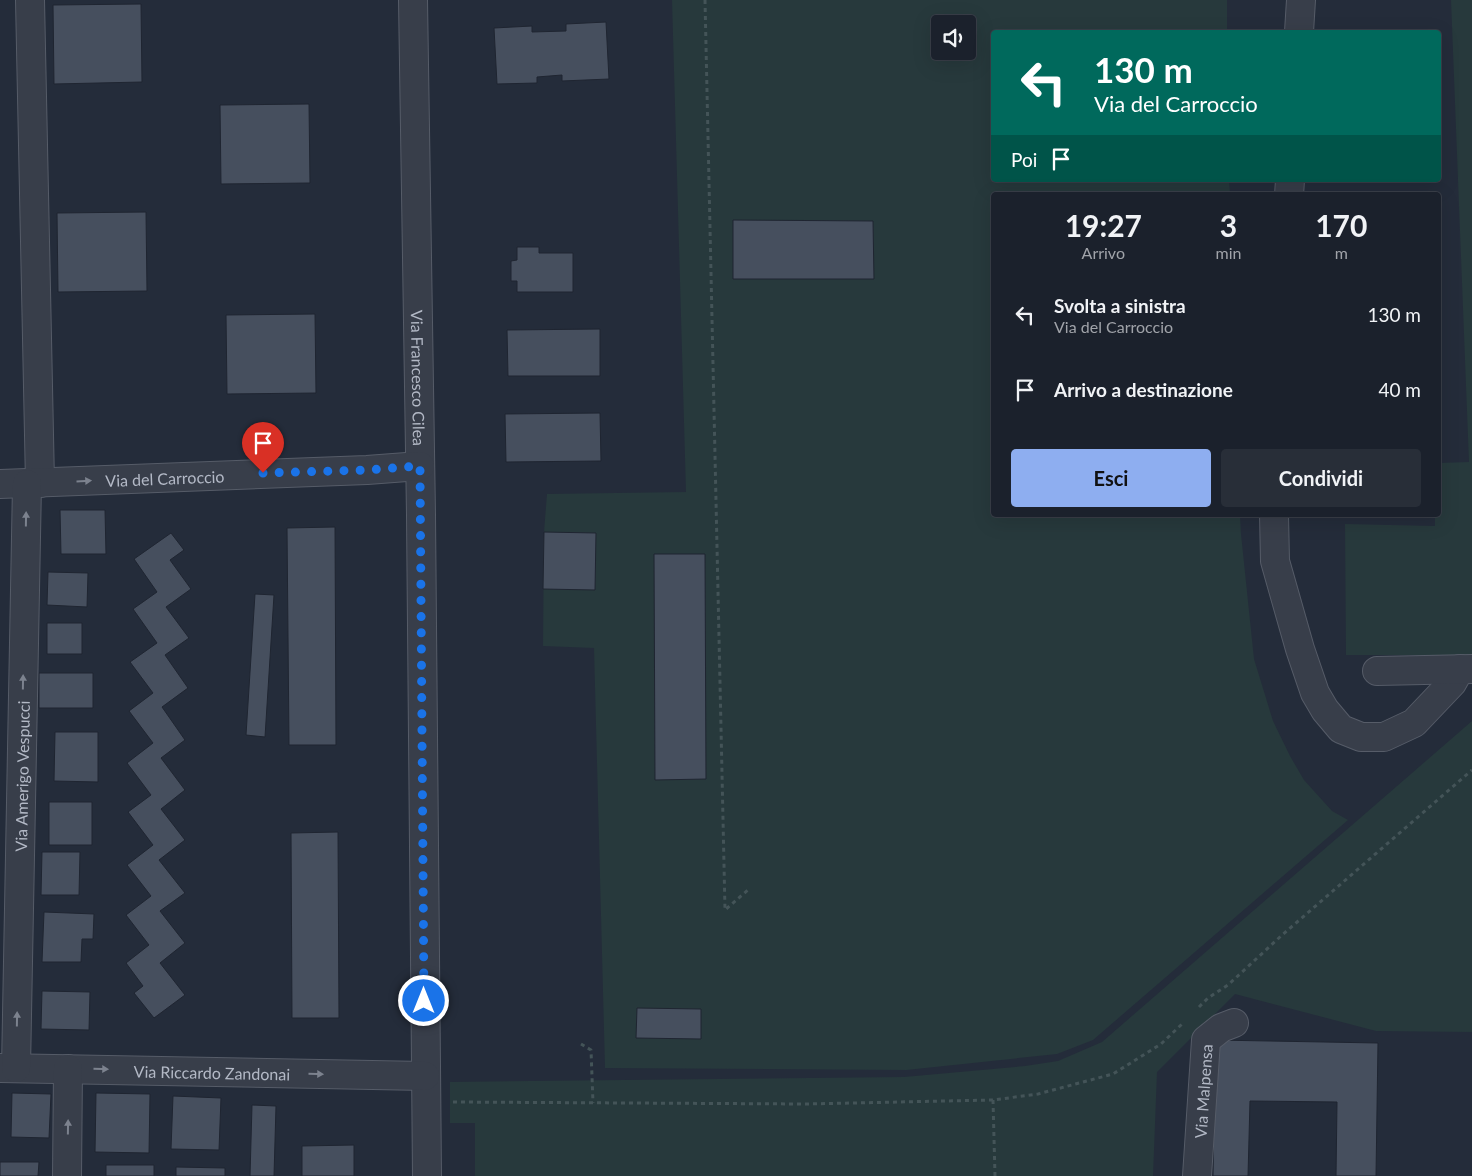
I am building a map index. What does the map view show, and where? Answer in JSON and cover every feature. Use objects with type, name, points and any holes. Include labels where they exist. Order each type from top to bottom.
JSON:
[{"type":"street","name":"Via Amerigo Vespucci","points":[[8,1068],[33,483],[30,0]]},
{"type":"street","name":"Via Francesco Cilea","points":[[414,0],[427,1176]]},
{"type":"street","points":[[1299,30],[1301,0]]},
{"type":"street","name":"Via del Carroccio","points":[[0,484],[368,470],[420,466]]},
{"type":"street","points":[[1274,517],[1275,561],[1300,649],[1315,693],[1325,710],[1341,728],[1361,737],[1384,737],[1414,723],[1466,669]]},
{"type":"street","points":[[1377,671],[1466,669]]},
{"type":"street","name":"Via Malpensa","points":[[1197,1176],[1206,1040],[1221,1028],[1234,1023]]},
{"type":"street","name":"Via Riccardo Zandonai","points":[[8,1068],[68,1069],[425,1089]]},
{"type":"street","points":[[67,1176],[68,1069]]},
{"type":"path","points":[[705,0],[725,910],[749,889]]},
{"type":"path","points":[[1194,1012],[1208,998],[1228,985],[1281,936],[1472,770]]},
{"type":"path","points":[[425,1089],[593,1103],[804,1104],[993,1100],[1038,1094],[1114,1074],[1161,1044],[1188,1018]]},
{"type":"path","points":[[581,1044],[591,1050],[593,1103]]},
{"type":"path","points":[[993,1100],[996,1176]]},
{"type":"shaded area","points":[[672,0],[1227,0],[1227,30],[991,30],[991,182],[1229,182],[1230,192],[991,192],[991,517],[1240,517],[1254,659],[1273,721],[1304,780],[1332,811],[1348,820],[1093,1040],[1057,1054],[906,1070],[605,1068],[594,648],[543,646],[544,532],[547,494],[686,492]]},
{"type":"shaded area","points":[[1451,0],[1472,0],[1472,655],[1346,655],[1345,524],[1435,526],[1435,517],[1441,517],[1441,463],[1469,462]]},
{"type":"shaded area","points":[[1472,721],[1472,1032],[1376,1031],[1235,994],[1157,1072],[1153,1176],[475,1176],[475,1123],[450,1123],[450,1082],[904,1077],[1025,1066],[1058,1061],[1102,1042]]},
{"type":"building","points":[[141,4],[142,82],[54,84],[53,5]]},
{"type":"building","points":[[606,22],[609,79],[562,81],[562,75],[537,77],[537,83],[497,84],[494,28],[532,26],[532,32],[566,31],[566,24]]},
{"type":"building","points":[[309,104],[310,183],[221,184],[220,105]]},
{"type":"building","points":[[146,212],[147,291],[58,292],[57,213]]},
{"type":"building","points":[[733,220],[873,221],[874,279],[733,279]]},
{"type":"building","points":[[517,247],[539,247],[539,253],[573,253],[573,292],[517,292],[517,281],[511,281],[511,261],[517,260]]},
{"type":"building","points":[[315,314],[316,393],[227,394],[226,315]]},
{"type":"building","points":[[600,329],[600,376],[508,376],[507,330]]},
{"type":"building","points":[[600,413],[601,461],[506,462],[505,414]]},
{"type":"building","points":[[60,510],[105,510],[106,554],[61,554]]},
{"type":"building","points":[[335,527],[336,745],[289,745],[287,528]]},
{"type":"building","points":[[544,532],[596,533],[595,590],[543,589]]},
{"type":"building","points":[[171,533],[184,550],[170,560],[191,589],[166,607],[189,638],[165,655],[188,688],[162,707],[185,740],[161,758],[185,790],[161,809],[185,840],[159,860],[185,893],[160,911],[185,943],[160,963],[185,995],[154,1018],[134,993],[143,986],[126,963],[149,945],[126,915],[151,896],[127,865],[153,845],[128,812],[151,795],[127,763],[153,743],[129,711],[153,693],[130,662],[157,643],[133,609],[157,592],[134,559]]},
{"type":"building","points":[[654,554],[705,554],[706,779],[655,780]]},
{"type":"building","points":[[48,572],[88,573],[87,607],[47,605]]},
{"type":"building","points":[[255,594],[274,595],[265,737],[246,735]]},
{"type":"building","points":[[47,623],[82,623],[82,654],[47,654]]},
{"type":"building","points":[[39,673],[93,673],[93,708],[39,708]]},
{"type":"building","points":[[55,732],[98,732],[98,782],[54,781]]},
{"type":"building","points":[[49,802],[92,802],[92,845],[49,845]]},
{"type":"building","points":[[338,832],[339,1018],[292,1018],[291,833]]},
{"type":"building","points":[[42,852],[80,852],[79,895],[41,895]]},
{"type":"building","points":[[44,912],[94,914],[93,939],[82,939],[81,962],[42,962]]},
{"type":"building","points":[[42,991],[90,992],[89,1030],[41,1029]]},
{"type":"building","points":[[637,1008],[701,1009],[701,1039],[636,1038]]},
{"type":"building","points":[[1215,1040],[1378,1043],[1376,1176],[1336,1176],[1337,1102],[1250,1101],[1248,1176],[1213,1176]]},
{"type":"building","points":[[12,1093],[51,1094],[49,1138],[11,1137]]},
{"type":"building","points":[[96,1093],[150,1094],[149,1153],[95,1152]]},
{"type":"building","points":[[173,1096],[221,1098],[219,1150],[171,1149]]},
{"type":"building","points":[[252,1105],[276,1106],[274,1176],[250,1176]]},
{"type":"building","points":[[354,1145],[354,1176],[302,1176],[302,1146]]},
{"type":"building","points":[[0,1162],[39,1162],[38,1176],[0,1176]]},
{"type":"building","points":[[106,1165],[154,1165],[154,1176],[106,1176]]},
{"type":"building","points":[[176,1167],[225,1168],[225,1176],[176,1176]]},
{"type":"route","points":[[263,473],[368,470],[420,466],[424,1001]]}]
